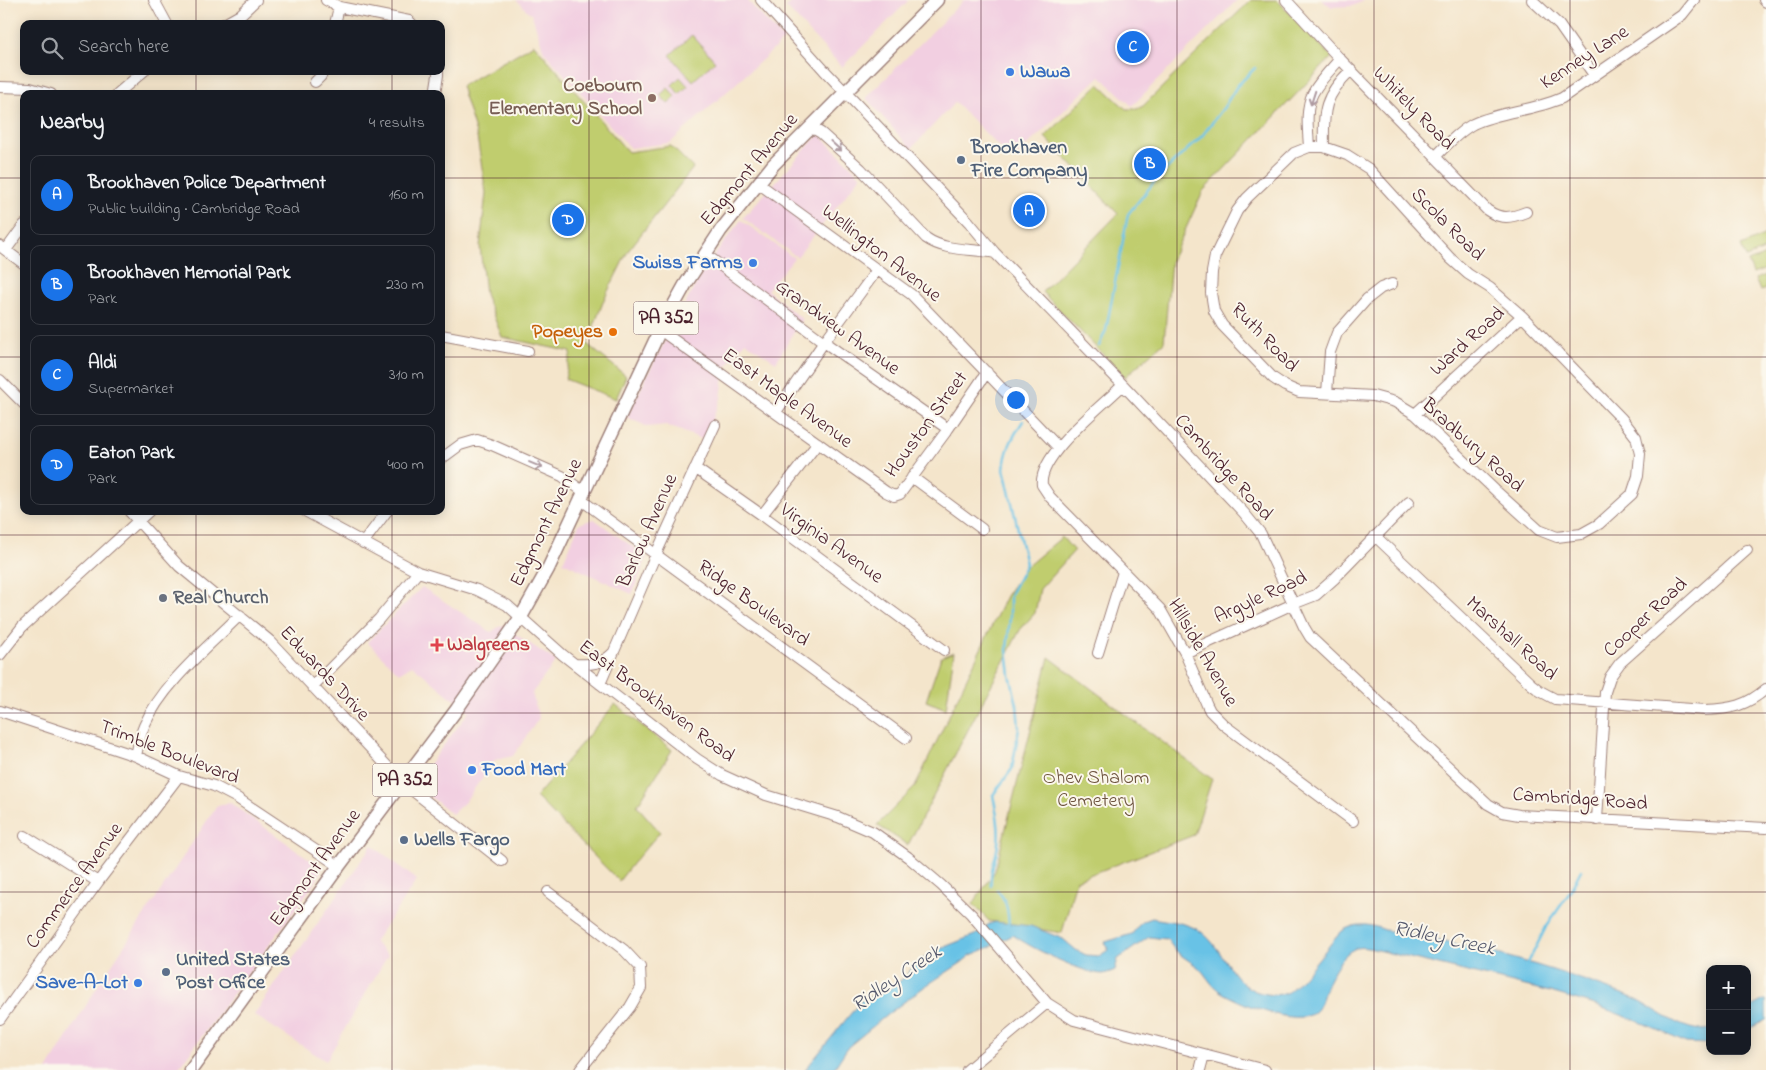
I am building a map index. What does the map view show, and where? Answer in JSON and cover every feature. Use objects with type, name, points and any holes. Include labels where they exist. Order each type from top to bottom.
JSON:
[{"type":"main road","name":"Edgmont Avenue","points":[[191,1070],[339,866],[474,686],[521,617],[548,569],[645,359],[705,254],[758,183],[808,129],[937,0]]},
{"type":"street","points":[[154,0],[165,20]]},
{"type":"street","points":[[231,20],[240,15],[256,0]]},
{"type":"street","points":[[326,0],[339,7],[404,20]]},
{"type":"street","name":"Cambridge Road","points":[[761,0],[845,92],[969,222],[995,253],[1244,513],[1261,534],[1304,627],[1320,648],[1488,804],[1502,812],[1511,814],[1766,828]]},
{"type":"street","name":"Whitely Road","points":[[1286,0],[1340,59],[1492,213],[1507,218],[1526,212]]},
{"type":"street","points":[[1532,0],[1559,25],[1594,75]]},
{"type":"street","name":"Kenney Lane","points":[[1435,157],[1456,136],[1473,125],[1492,118],[1545,105],[1562,98],[1682,15],[1694,0]]},
{"type":"street","points":[[336,20],[339,7]]},
{"type":"street","points":[[1309,147],[1308,115],[1312,94],[1340,59]]},
{"type":"street","points":[[1324,147],[1323,120],[1328,100],[1336,85],[1351,70]]},
{"type":"street","points":[[122,90],[139,75]]},
{"type":"street","points":[[315,82],[321,75]]},
{"type":"street","points":[[436,90],[438,75]]},
{"type":"street","points":[[0,87],[37,90]]},
{"type":"street","points":[[808,129],[822,132],[932,242],[947,247],[995,253]]},
{"type":"street","name":"Ruth Road","points":[[1324,147],[1309,147],[1294,153],[1246,198],[1215,256],[1211,293],[1214,311],[1222,325],[1273,378],[1299,392],[1327,394]]},
{"type":"street","name":"Scola Road","points":[[1324,147],[1347,155],[1369,169],[1450,258],[1468,274],[1490,288],[1522,316],[1622,419],[1636,437],[1640,454],[1638,476],[1632,494],[1598,524],[1581,534],[1557,537]]},
{"type":"street","name":"Wellington Avenue","points":[[758,183],[912,295],[1058,447]]},
{"type":"street","points":[[20,229],[3,248],[20,261]]},
{"type":"street","name":"Grandview Avenue","points":[[705,254],[824,342],[948,429]]},
{"type":"street","points":[[776,412],[877,270]]},
{"type":"street","points":[[1327,394],[1330,352],[1337,333],[1367,298],[1381,288],[1392,284]]},
{"type":"street","name":"Ward Road","points":[[1415,414],[1522,316]]},
{"type":"street","name":"East Maple Avenue","points":[[660,330],[818,444],[894,496]]},
{"type":"street","points":[[445,336],[528,350]]},
{"type":"street","name":"Houston Street","points":[[894,496],[900,494],[912,478],[987,372]]},
{"type":"street","points":[[0,380],[20,400]]},
{"type":"street","points":[[1058,447],[1123,385]]},
{"type":"street","name":"Bradbury Road","points":[[1327,394],[1373,396],[1394,402],[1415,414],[1539,530],[1557,537]]},
{"type":"street","name":"Barlow Avenue","points":[[600,684],[656,554],[716,425]]},
{"type":"street","name":"Ridge Boulevard","points":[[445,456],[460,445],[476,440],[562,476],[582,495],[656,554],[906,738]]},
{"type":"street","points":[[762,515],[818,444]]},
{"type":"street","name":"Hillside Avenue","points":[[1058,447],[1046,465],[1042,485],[1050,497],[1160,609],[1185,653],[1207,705],[1216,717],[1224,725],[1353,821]]},
{"type":"street","name":"Virginia Avenue","points":[[695,468],[762,515],[944,650]]},
{"type":"street","points":[[912,478],[982,529]]},
{"type":"street","name":"Argyle Road","points":[[1185,653],[1316,595],[1409,502]]},
{"type":"street","name":"Edwards Drive","points":[[133,515],[179,566],[213,596],[240,615],[270,641],[403,783],[502,861]]},
{"type":"street","points":[[0,655],[22,627],[145,515]]},
{"type":"street","name":"East Brookhaven Road","points":[[312,515],[418,572],[487,594],[507,605],[600,684],[697,759],[722,775],[766,795],[838,817],[873,832],[941,884],[981,926],[1047,1003],[1074,1020],[1265,1070]]},
{"type":"street","points":[[363,543],[385,515]]},
{"type":"street","name":"Marshall Road","points":[[1375,536],[1540,691],[1556,699],[1705,710],[1726,709],[1744,704],[1766,689]]},
{"type":"street","name":"Cooper Road","points":[[1597,820],[1606,684],[1614,669],[1747,550]]},
{"type":"street","points":[[312,687],[379,619],[418,572]]},
{"type":"street","points":[[1098,653],[1123,572]]},
{"type":"street","points":[[136,756],[143,727],[158,700],[173,682],[240,615]]},
{"type":"street","points":[[575,663],[585,665],[597,663],[607,659],[613,652]]},
{"type":"street","name":"Trimble Boulevard","points":[[0,711],[136,756],[180,776],[214,786],[237,798],[339,866]]},
{"type":"street","name":"Commerce Avenue","points":[[0,1018],[98,882],[180,776]]},
{"type":"street","points":[[25,836],[98,882]]},
{"type":"street","points":[[548,892],[624,950],[640,968],[640,988],[630,1007],[580,1070]]},
{"type":"street","points":[[967,1070],[1047,1003]]},
{"type":"street","points":[[1200,1070],[1204,1055]]},
{"type":"shaded area","name":"Coebourn Elementary School","points":[[516,0],[747,0],[784,40],[670,143],[630,148],[544,52],[532,15]]},
{"type":"shaded area","points":[[793,0],[909,0],[842,67],[786,7]]},
{"type":"shaded area","points":[[964,0],[1237,0],[1132,106],[1100,76],[1012,160],[955,102],[911,149],[866,98]]},
{"type":"shaded area","points":[[1321,0],[1364,0],[1353,6],[1332,7]]},
{"type":"shaded area","points":[[819,134],[861,176],[797,257],[743,218]]},
{"type":"shaded area","points":[[741,220],[794,258],[767,290],[802,319],[776,362],[745,342],[725,368],[721,398],[704,440],[666,425],[648,427],[627,417],[704,269]]},
{"type":"shaded area","points":[[594,519],[647,557],[632,594],[563,562],[579,524]]},
{"type":"shaded area","points":[[422,587],[491,632],[502,625],[556,661],[532,693],[539,718],[513,756],[495,760],[464,803],[452,814],[414,784],[469,712],[412,665],[399,673],[367,642]]},
{"type":"shaded area","points":[[229,802],[322,868],[317,880],[177,1070],[47,1070],[99,984],[216,807]]},
{"type":"shaded area","points":[[372,845],[417,880],[374,942],[388,955],[326,1061],[254,1015]]},
{"type":"green space","points":[[1251,0],[1277,0],[1332,57],[1203,191],[1171,261],[1164,342],[1125,377],[1042,292],[1118,214],[1045,137],[1099,84],[1126,109],[1137,109],[1143,106]]},
{"type":"green space","points":[[692,35],[715,61],[693,81],[670,55]]},
{"type":"green space","points":[[534,44],[628,152],[671,146],[693,168],[628,251],[605,297],[587,344],[626,376],[616,399],[565,379],[571,352],[502,337],[485,294],[480,246],[486,193],[477,137],[461,86]]},
{"type":"green space","points":[[680,77],[688,86],[679,94],[672,85]]},
{"type":"green space","points":[[668,88],[676,97],[668,104],[660,95]]},
{"type":"green space","points":[[1766,235],[1766,249],[1746,258],[1741,246]]},
{"type":"green space","points":[[1766,255],[1766,269],[1753,274],[1748,262]]},
{"type":"green space","points":[[1766,275],[1766,289],[1760,291],[1755,279]]},
{"type":"green space","points":[[1062,537],[1074,551],[1040,589],[1035,613],[1020,630],[908,845],[877,825],[915,787],[1006,596],[1026,567]]},
{"type":"green space","points":[[954,652],[946,709],[926,701],[941,657]]},
{"type":"green space","name":"Ohev Shalom Cemetery","points":[[1049,657],[1212,779],[1194,835],[1076,880],[1062,933],[989,921],[973,904],[995,871]]},
{"type":"green space","points":[[615,704],[672,750],[637,806],[660,832],[619,881],[536,797]]},
{"type":"water","points":[[1152,918],[1195,928],[1209,939],[1245,985],[1255,991],[1267,994],[1286,993],[1291,989],[1342,931],[1353,926],[1369,925],[1385,930],[1467,946],[1593,983],[1639,1001],[1679,1024],[1689,1028],[1706,1029],[1706,1044],[1686,1043],[1645,1024],[1592,1004],[1550,992],[1373,949],[1354,949],[1345,955],[1329,980],[1319,1006],[1314,1012],[1306,1016],[1294,1017],[1266,1012],[1226,995],[1212,985],[1201,969],[1178,952],[1167,939],[1149,937],[1118,959],[1115,970],[1103,974],[1083,970],[1057,959],[1013,935],[971,955],[888,1014],[848,1047],[833,1070],[805,1070],[861,1001],[892,987],[932,952],[977,934],[989,924],[995,922],[1031,926],[1063,939],[1076,950],[1086,955],[1099,956],[1108,950],[1105,942],[1132,934],[1144,921]]},
{"type":"water","points":[[1766,1000],[1766,1020],[1751,1028],[1751,1010],[1751,1007]]},
{"type":"waterway","points":[[1099,346],[1106,330],[1128,214],[1160,175],[1202,136],[1237,86],[1255,68]]},
{"type":"waterway","points":[[991,886],[991,875],[998,837],[993,795],[1012,769],[1019,728],[1017,705],[1010,675],[1007,650],[1010,595],[1026,564],[1004,469],[1010,444],[1023,421]]},
{"type":"waterway","points":[[1527,965],[1546,927],[1568,895],[1581,870]]},
{"type":"waterway","points":[[997,890],[1005,902],[1009,925]]},
{"type":"place","name":"Aldi","points":[[1133,47]]},
{"type":"place","name":"Wawa","points":[[1010,72]]},
{"type":"place","name":"Coebourn Elementary School","points":[[652,98]]},
{"type":"place","name":"Brookhaven Fire Company","points":[[961,160]]},
{"type":"place","name":"Brookhaven Memorial Park","points":[[1150,164]]},
{"type":"place","name":"Brookhaven Police Department","points":[[1029,211]]},
{"type":"place","name":"Eaton Park","points":[[568,220]]},
{"type":"place","name":"Swiss Farms","points":[[753,263]]},
{"type":"place","name":"Popeyes","points":[[613,332]]},
{"type":"place","name":"Real Church","points":[[163,598]]},
{"type":"place","name":"Walgreens","points":[[437,645]]},
{"type":"place","name":"Food Mart","points":[[472,770]]},
{"type":"place","name":"Wells Fargo","points":[[404,840]]},
{"type":"place","name":"United States Post Office","points":[[166,972]]},
{"type":"place","name":"Save-A-Lot","points":[[138,983]]},
{"type":"water label","name":"Ridley Creek","points":[[1444,939]]},
{"type":"water label","name":"Ridley Creek","points":[[897,979]]}]
